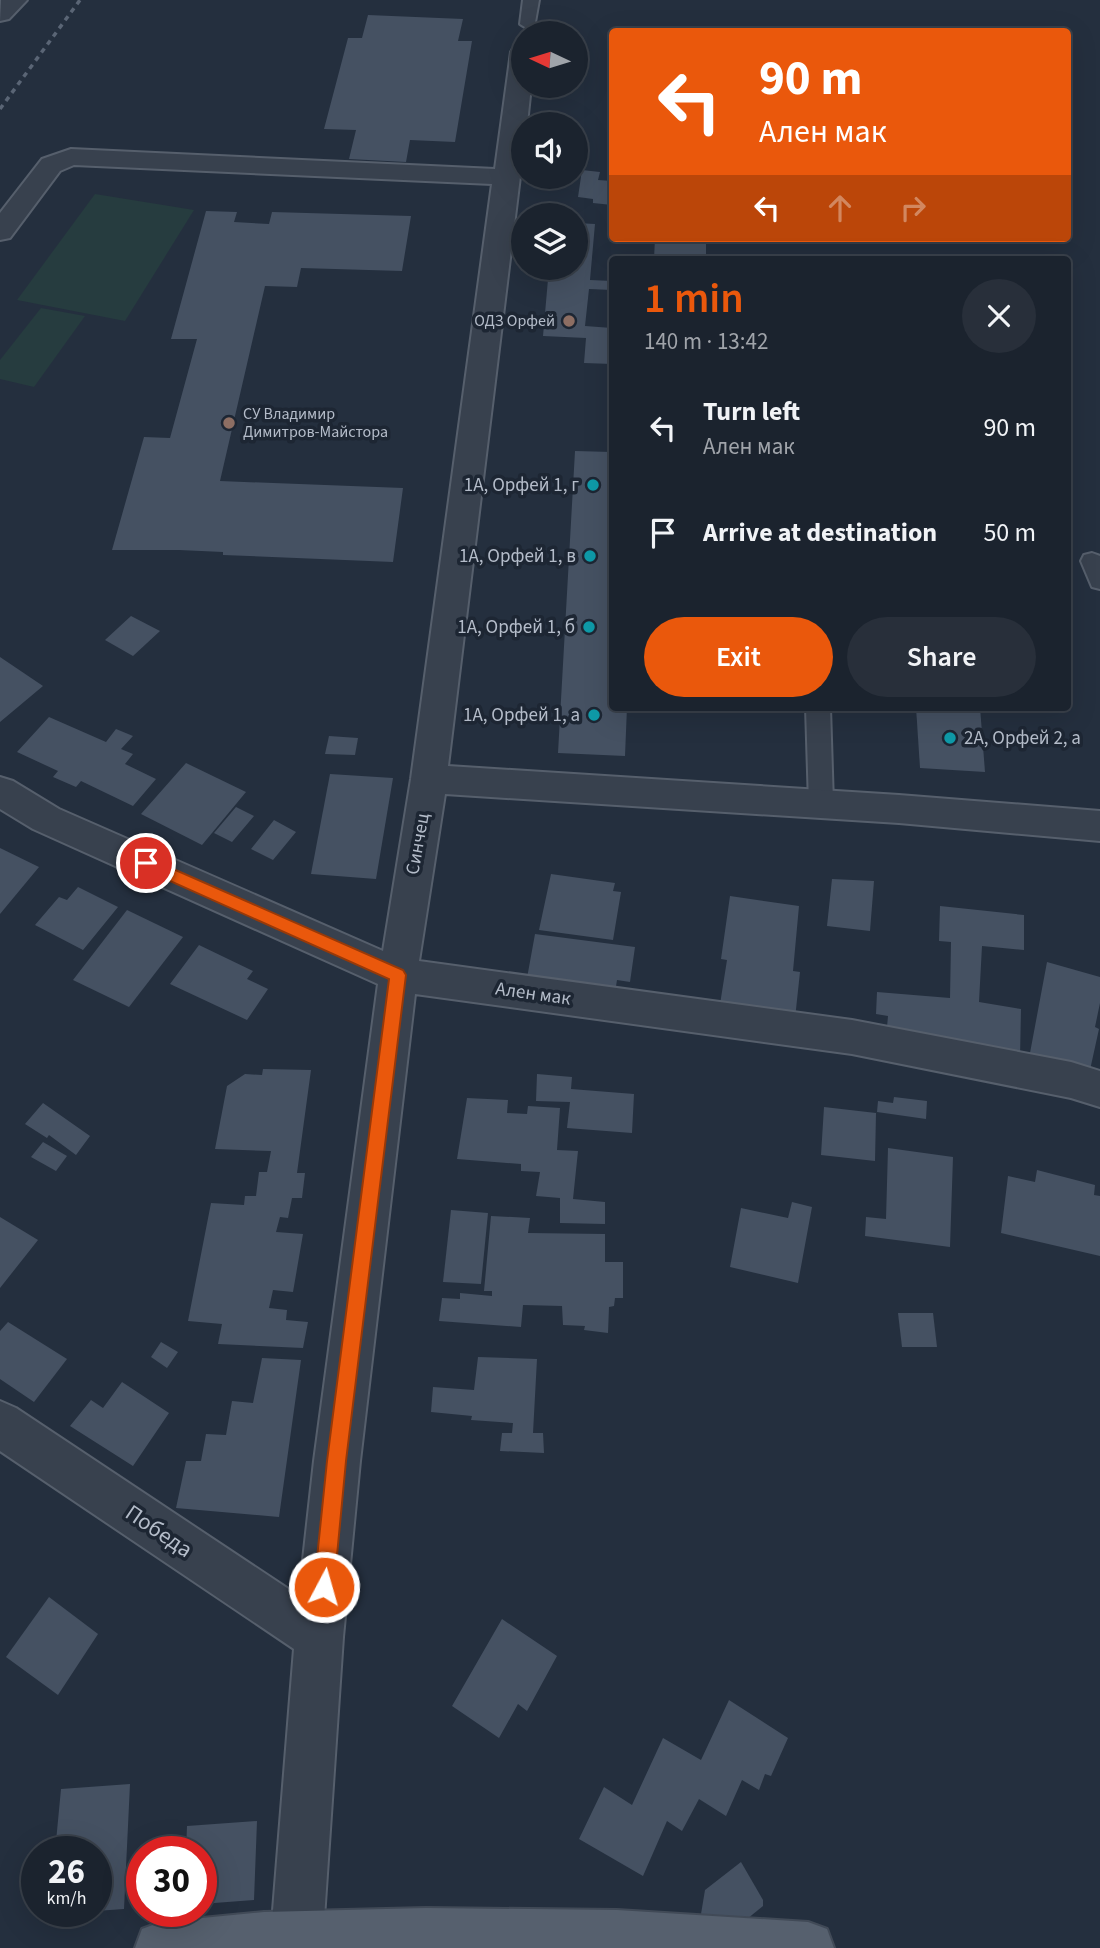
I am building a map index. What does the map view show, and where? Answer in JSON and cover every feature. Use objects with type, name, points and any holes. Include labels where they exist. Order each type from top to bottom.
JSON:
[{"type":"main road","points":[[162,1948],[538,1935],[694,1938],[808,1948]]},
{"type":"street","points":[[0,13],[15,0]]},
{"type":"street","name":"Синчец","points":[[297,1942],[319,1637],[337,1461],[398,975],[429,779],[517,98]]},
{"type":"street","points":[[0,232],[51,165],[71,157],[505,177]]},
{"type":"street","points":[[429,779],[821,804],[1100,827]]},
{"type":"street","name":"Ален мак","points":[[0,791],[46,819],[398,975],[852,1037],[1071,1080],[1100,1090]]},
{"type":"street","name":"Победа","points":[[0,1424],[319,1637]]},
{"type":"lane","points":[[818,711],[821,804]]},
{"type":"green space","points":[[95,194],[194,210],[125,321],[17,300]]},
{"type":"green space","points":[[41,308],[85,316],[34,387],[0,379],[0,360]]},
{"type":"building","points":[[368,15],[463,19],[458,41],[472,41],[455,142],[410,140],[406,162],[349,159],[356,130],[324,129],[348,38],[362,38]]},
{"type":"building","points":[[588,171],[600,172],[598,180],[609,181],[609,205],[593,203],[593,199],[578,197],[579,189],[588,189]]},
{"type":"building","points":[[206,211],[237,212],[234,222],[269,224],[272,212],[411,216],[402,271],[301,268],[297,287],[265,286],[220,481],[403,488],[393,562],[223,555],[223,552],[179,550],[112,550],[144,437],[170,438],[197,339],[171,339]]},
{"type":"building","points":[[588,224],[595,224],[590,280],[609,281],[609,290],[589,289],[585,326],[609,328],[609,364],[584,363],[586,338],[543,336],[548,280],[588,280]]},
{"type":"building","points":[[655,242],[706,242],[706,256],[654,256]]},
{"type":"building","points":[[575,451],[609,452],[609,711],[627,711],[625,756],[558,753]]},
{"type":"building","points":[[131,616],[160,631],[133,656],[105,640]]},
{"type":"building","points":[[0,657],[43,686],[0,722]]},
{"type":"building","name":"2А, Орфей 2, а","points":[[916,711],[980,711],[985,772],[920,768]]},
{"type":"building","points":[[49,717],[106,742],[116,729],[133,736],[121,749],[133,754],[125,764],[156,779],[133,806],[81,781],[76,787],[53,777],[58,771],[17,752]]},
{"type":"building","points":[[329,736],[358,738],[355,755],[325,754]]},
{"type":"building","points":[[186,763],[246,792],[202,845],[141,814]]},
{"type":"building","points":[[330,774],[393,778],[376,879],[311,874]]},
{"type":"building","points":[[236,807],[254,816],[232,842],[214,833]]},
{"type":"building","points":[[274,820],[296,832],[273,860],[251,849]]},
{"type":"building","points":[[0,848],[39,867],[0,914]]},
{"type":"building","points":[[551,874],[615,883],[613,891],[621,892],[613,940],[539,930]]},
{"type":"building","points":[[832,879],[874,881],[870,931],[827,926]]},
{"type":"building","points":[[78,887],[118,907],[83,950],[35,925],[59,897],[67,900]]},
{"type":"building","points":[[730,896],[799,906],[793,971],[800,972],[794,1028],[718,1017],[727,960],[721,959]]},
{"type":"building","points":[[940,906],[1024,915],[1024,950],[982,946],[979,1002],[1021,1009],[1020,1058],[886,1038],[888,1016],[876,1014],[877,992],[950,998],[951,942],[939,941]]},
{"type":"building","points":[[127,910],[183,937],[129,1007],[73,980]]},
{"type":"building","points":[[535,934],[635,947],[630,982],[617,980],[614,999],[525,989]]},
{"type":"building","points":[[199,945],[253,971],[247,979],[268,989],[247,1020],[170,984]]},
{"type":"building","points":[[1047,962],[1100,977],[1100,1003],[1095,1027],[1099,1029],[1090,1070],[1030,1053]]},
{"type":"building","points":[[263,1069],[311,1070],[297,1173],[305,1173],[302,1198],[292,1198],[288,1218],[280,1217],[276,1232],[303,1234],[293,1292],[273,1290],[269,1308],[287,1310],[286,1320],[308,1322],[303,1348],[218,1344],[222,1324],[188,1321],[211,1203],[244,1205],[245,1196],[256,1196],[259,1172],[267,1172],[271,1151],[215,1149],[227,1086],[245,1074],[262,1075]]},
{"type":"building","points":[[537,1074],[572,1077],[571,1089],[634,1094],[632,1133],[567,1128],[570,1102],[536,1101]]},
{"type":"building","points":[[894,1097],[927,1101],[926,1119],[877,1112],[878,1101],[893,1103]]},
{"type":"building","points":[[467,1098],[508,1100],[507,1113],[527,1114],[528,1106],[560,1108],[557,1150],[578,1151],[573,1199],[605,1202],[605,1224],[560,1223],[560,1198],[536,1196],[540,1172],[521,1171],[521,1164],[457,1159]]},
{"type":"building","points":[[43,1103],[90,1136],[76,1155],[49,1135],[47,1138],[25,1124]]},
{"type":"building","points":[[824,1107],[876,1113],[875,1161],[821,1155]]},
{"type":"building","points":[[43,1142],[67,1156],[56,1171],[31,1157]]},
{"type":"building","points":[[888,1148],[953,1157],[950,1247],[865,1236],[866,1217],[886,1219]]},
{"type":"building","points":[[1037,1170],[1095,1185],[1094,1195],[1100,1196],[1100,1256],[1001,1233],[1008,1176],[1035,1182]]},
{"type":"building","points":[[792,1202],[812,1207],[798,1283],[730,1267],[741,1208],[788,1218]]},
{"type":"building","points":[[451,1210],[488,1213],[481,1284],[443,1282]]},
{"type":"building","points":[[491,1216],[530,1218],[528,1233],[605,1234],[605,1262],[623,1262],[623,1298],[615,1298],[614,1306],[609,1307],[608,1333],[584,1330],[585,1326],[563,1325],[562,1306],[523,1305],[521,1327],[439,1321],[442,1298],[460,1299],[460,1293],[492,1296],[492,1291],[484,1291]]},
{"type":"building","points":[[0,1217],[38,1240],[0,1288]]},
{"type":"building","points":[[898,1313],[933,1313],[937,1347],[902,1347]]},
{"type":"building","points":[[8,1322],[67,1359],[34,1402],[0,1379],[0,1331]]},
{"type":"building","points":[[161,1342],[178,1352],[167,1368],[151,1357]]},
{"type":"building","points":[[478,1357],[537,1359],[533,1433],[543,1433],[544,1453],[500,1451],[502,1433],[512,1433],[513,1423],[471,1420],[472,1416],[431,1412],[433,1387],[474,1390]]},
{"type":"building","points":[[262,1358],[301,1360],[279,1517],[176,1508],[186,1461],[201,1461],[206,1434],[226,1435],[232,1401],[253,1403]]},
{"type":"building","points":[[122,1382],[169,1413],[133,1466],[70,1426],[91,1400],[103,1408]]},
{"type":"building","points":[[49,1597],[98,1634],[58,1695],[6,1657]]},
{"type":"building","points":[[502,1619],[557,1656],[527,1711],[518,1704],[499,1738],[452,1706]]},
{"type":"building","points":[[729,1700],[788,1738],[771,1776],[765,1774],[759,1790],[742,1780],[726,1816],[699,1799],[682,1831],[667,1821],[643,1876],[579,1839],[604,1787],[632,1805],[663,1738],[701,1760]]},
{"type":"building","points":[[130,1784],[124,1909],[112,1910],[112,1836],[57,1836],[61,1789]]},
{"type":"building","points":[[257,1821],[254,1900],[217,1903],[217,1836],[187,1836],[187,1826]]},
{"type":"building","points":[[741,1862],[763,1900],[763,1906],[731,1932],[712,1931],[701,1914],[705,1890]]},
{"type":"railway","points":[[0,109],[80,0]]},
{"type":"place","name":"ОДЗ Орфей","points":[[569,321]]},
{"type":"place","name":"СУ Владимир Димитров-Майстора","points":[[229,423]]},
{"type":"place","name":"1А, Орфей 1, г","points":[[593,485]]},
{"type":"place","name":"1А, Орфей 1, в","points":[[590,556]]},
{"type":"place","name":"1А, Орфей 1, б","points":[[589,627]]},
{"type":"place","name":"1А, Орфей 1, а","points":[[594,715]]},
{"type":"place","name":"2А, Орфей 2, а","points":[[950,738]]},
{"type":"route","points":[[146,863],[398,975],[337,1461],[324,1587]]}]
